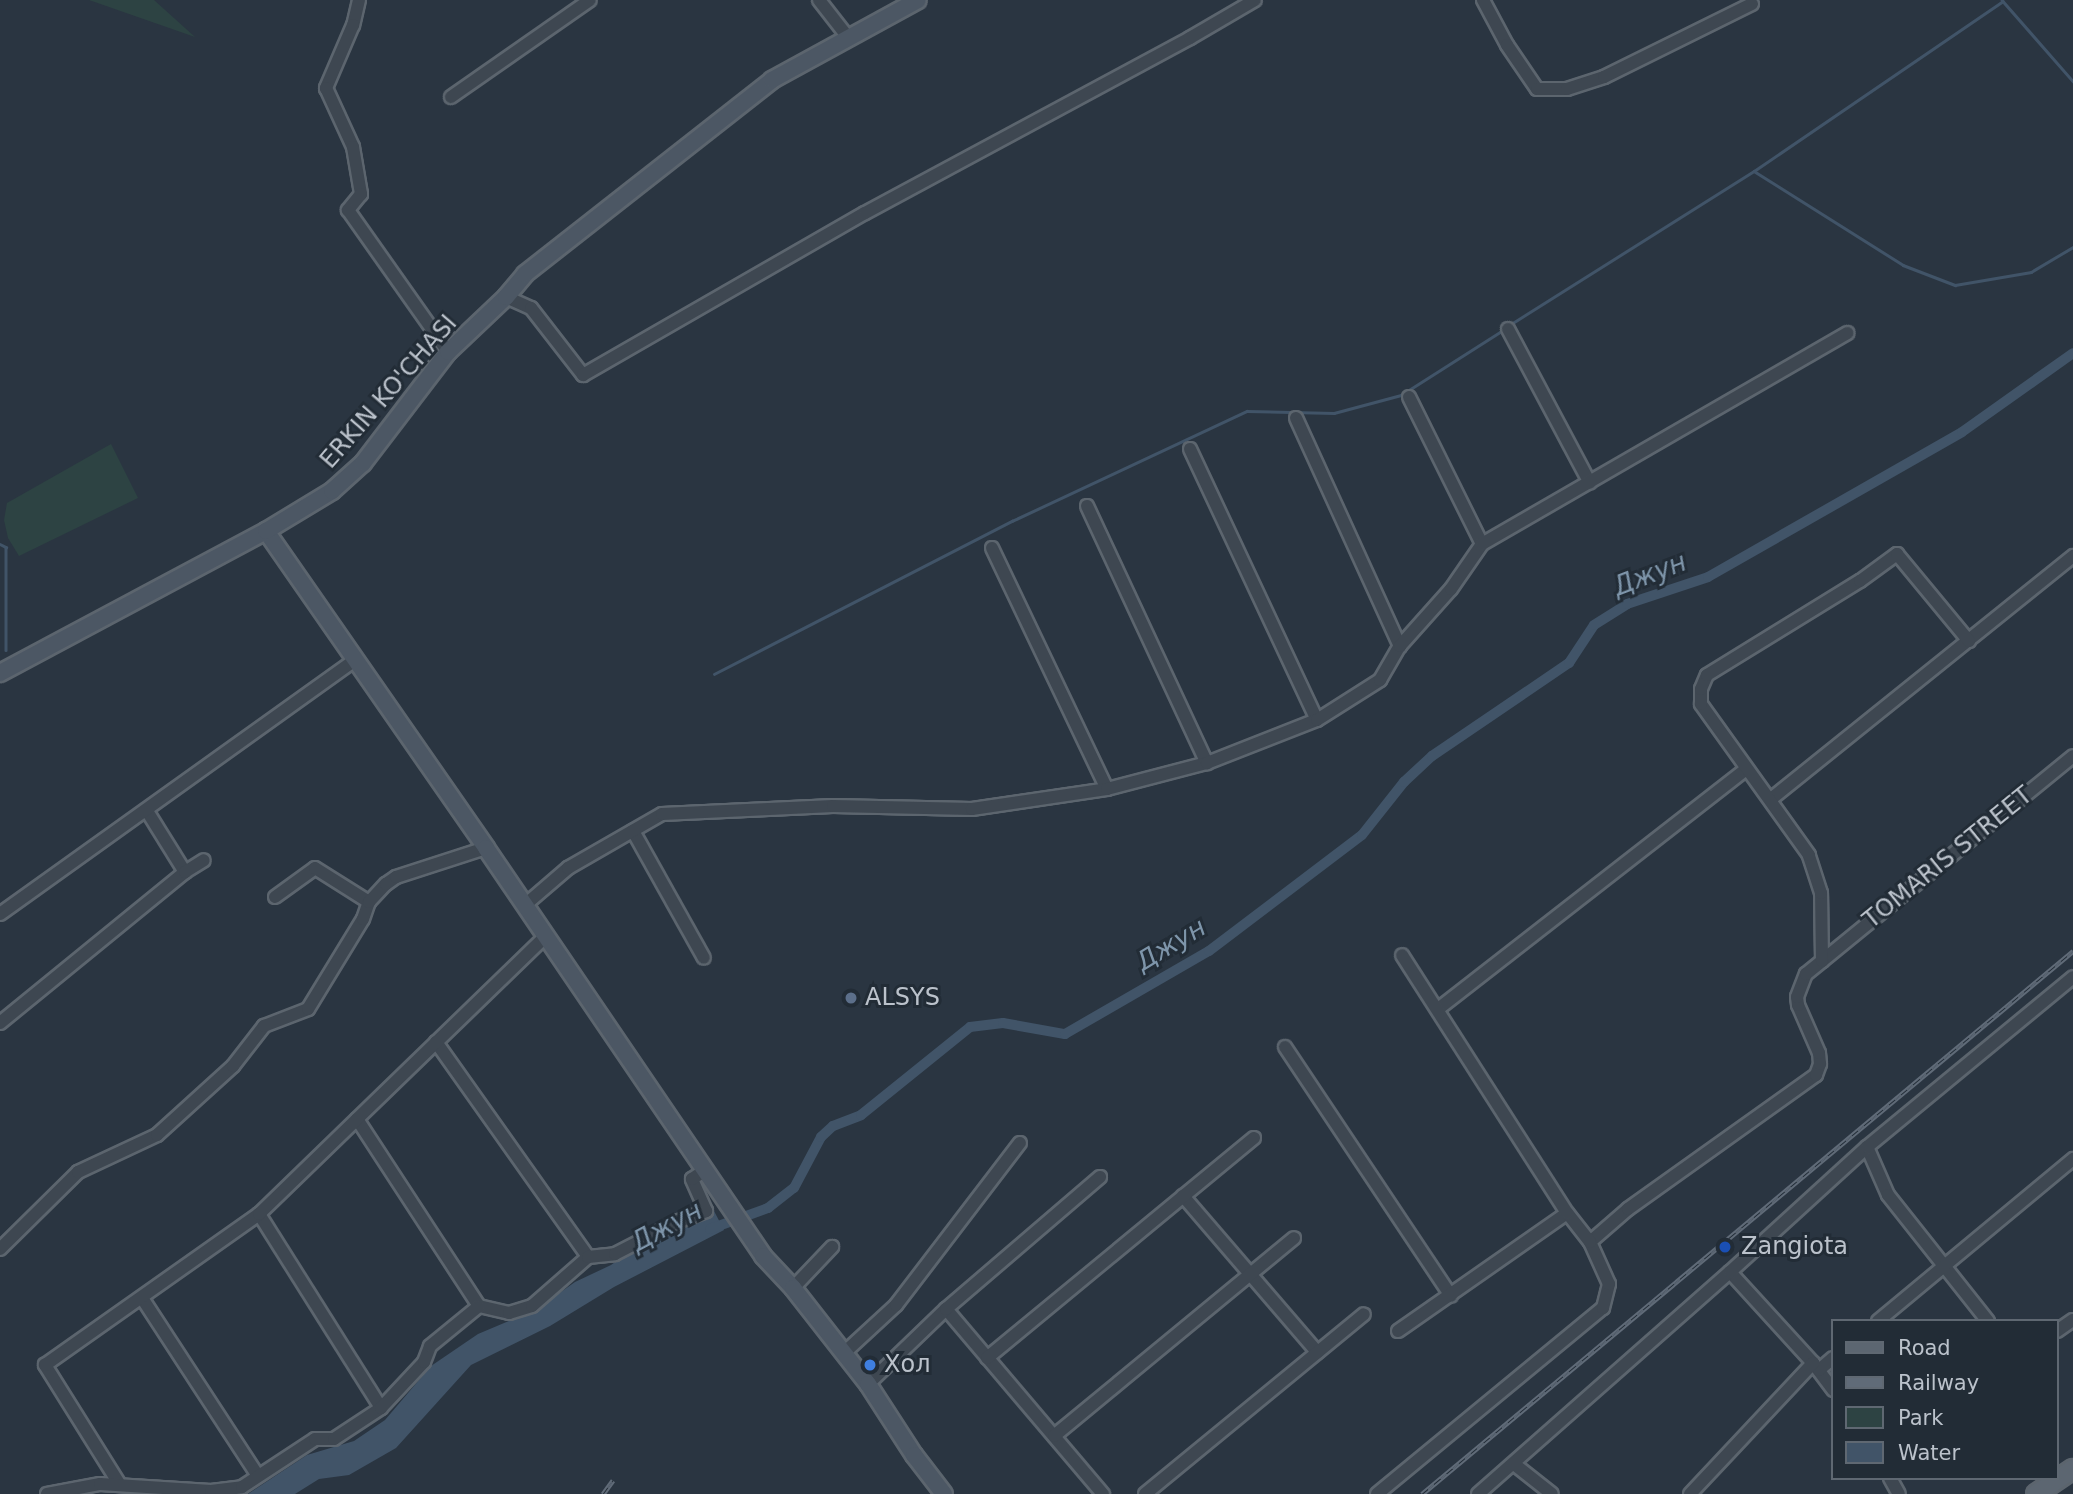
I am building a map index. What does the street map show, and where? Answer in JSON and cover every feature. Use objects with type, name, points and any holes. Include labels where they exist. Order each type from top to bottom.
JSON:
[{"type":"main road","name":"ERKIN KO'CHASI","points":[[0,673],[266,531],[348,478],[448,352],[506,297],[525,274],[772,80],[846,36],[918,0]]},
{"type":"main road","points":[[266,531],[486,848],[763,1256],[793,1288],[868,1384],[914,1455],[944,1494]]},
{"type":"main road","points":[[2036,1494],[2057,1480]]},
{"type":"main road","points":[[2056,1494],[2073,1483]]},
{"type":"street","points":[[359,0],[353,25],[326,88],[353,147],[361,194],[348,210],[448,352]]},
{"type":"street","points":[[451,97],[590,0]]},
{"type":"street","points":[[819,0],[846,36]]},
{"type":"street","points":[[506,297],[531,308],[583,375],[865,213],[1191,38],[1255,0]]},
{"type":"street","points":[[1483,0],[1507,45],[1537,89],[1567,89],[1604,76],[1752,4]]},
{"type":"street","points":[[1508,329],[1590,483]]},
{"type":"street","points":[[525,905],[568,868],[662,814],[833,806],[972,809],[1107,789],[1207,763],[1317,720],[1381,680],[1400,646],[1451,589],[1482,544],[1848,333]]},
{"type":"street","points":[[1409,397],[1482,544]]},
{"type":"street","points":[[1296,418],[1400,646]]},
{"type":"street","points":[[1190,449],[1317,720]]},
{"type":"street","points":[[1087,506],[1207,763]]},
{"type":"street","points":[[992,548],[1107,789]]},
{"type":"street","points":[[1822,961],[1823,919],[1817,880],[1809,855],[1701,704],[1701,689],[1707,675],[1860,581],[1897,554],[1969,641]]},
{"type":"street","points":[[1771,799],[2073,556]]},
{"type":"street","points":[[0,914],[354,661]]},
{"type":"street","name":"TOMARIS STREET","points":[[1590,1242],[1628,1209],[1815,1075],[1821,1059],[1797,998],[1806,974],[2073,756]]},
{"type":"street","points":[[1438,1009],[1746,769]]},
{"type":"street","points":[[147,811],[185,872]]},
{"type":"street","points":[[633,831],[704,958]]},
{"type":"street","points":[[0,1249],[78,1172],[156,1135],[233,1066],[264,1026],[308,1009],[363,919],[369,902],[397,877],[486,848]]},
{"type":"street","points":[[0,1023],[185,872],[204,860]]},
{"type":"street","points":[[275,897],[315,869],[369,902]]},
{"type":"street","points":[[120,1485],[45,1365],[259,1214],[545,936]]},
{"type":"street","points":[[1377,1494],[1603,1308],[1609,1284],[1590,1242],[1567,1213],[1402,956]]},
{"type":"street","points":[[1478,1494],[1867,1147],[2073,976]]},
{"type":"street","points":[[436,1041],[589,1257]]},
{"type":"street","points":[[1285,1046],[1451,1296]]},
{"type":"street","points":[[356,1119],[479,1306],[509,1313],[533,1306],[589,1257],[615,1254],[678,1221],[706,1211],[692,1179],[704,1171]]},
{"type":"street","points":[[988,1358],[1254,1138]]},
{"type":"street","points":[[844,1353],[896,1305],[1020,1143]]},
{"type":"street","points":[[1867,1147],[1888,1195],[1986,1319]]},
{"type":"street","points":[[1880,1319],[2073,1159]]},
{"type":"street","points":[[868,1384],[946,1309],[1100,1177]]},
{"type":"street","points":[[1183,1196],[1317,1352]]},
{"type":"street","points":[[1398,1331],[1567,1213]]},
{"type":"street","points":[[259,1214],[381,1408]]},
{"type":"street","points":[[1054,1436],[1294,1238]]},
{"type":"street","points":[[793,1288],[832,1247]]},
{"type":"street","points":[[1730,1272],[1816,1366],[1832,1389]]},
{"type":"street","points":[[142,1298],[258,1476]]},
{"type":"street","points":[[47,1494],[100,1484],[211,1491],[242,1487],[315,1439],[334,1439],[381,1408],[424,1362],[430,1346],[479,1306]]},
{"type":"street","points":[[946,1309],[1103,1494]]},
{"type":"street","points":[[1145,1494],[1364,1314]]},
{"type":"street","points":[[1690,1494],[1816,1366],[1832,1358]]},
{"type":"street","points":[[1514,1464],[1552,1494]]},
{"type":"green space","points":[[89,0],[154,0],[195,37]]},
{"type":"green space","points":[[111,444],[138,498],[19,556],[8,538],[4,520],[7,503]]},
{"type":"water","points":[[714,1211],[724,1230],[614,1287],[550,1326],[471,1365],[396,1448],[349,1475],[319,1479],[295,1494],[248,1494],[307,1455],[354,1441],[385,1420],[431,1366],[478,1334],[537,1309],[575,1282],[611,1265],[643,1242],[672,1234]]},
{"type":"waterway","points":[[2002,0],[2073,81]]},
{"type":"waterway","points":[[1511,324],[1754,171],[2003,1]]},
{"type":"waterway","points":[[1754,171],[1903,265],[1955,285],[2031,272],[2073,247]]},
{"type":"waterway","points":[[714,674],[1012,521],[1247,411],[1334,413],[1401,395],[1503,330]]},
{"type":"waterway","name":"Джун","points":[[710,1229],[768,1208],[794,1188],[821,1137],[833,1126],[861,1115],[970,1027],[1003,1023],[1065,1034],[1209,951],[1362,835],[1404,782],[1432,756],[1569,663],[1594,625],[1627,604],[1708,577],[1962,432],[2073,353]]},
{"type":"waterway","points":[[0,544],[6,547],[6,650]]},
{"type":"railway","points":[[1422,1494],[2073,951]]},
{"type":"railway","points":[[603,1494],[613,1480]]},
{"type":"place","name":"ALSYS","points":[[851,998]]},
{"type":"place","name":"Zangiota","points":[[1725,1247]]},
{"type":"place","name":"Хол","points":[[870,1365]]}]
